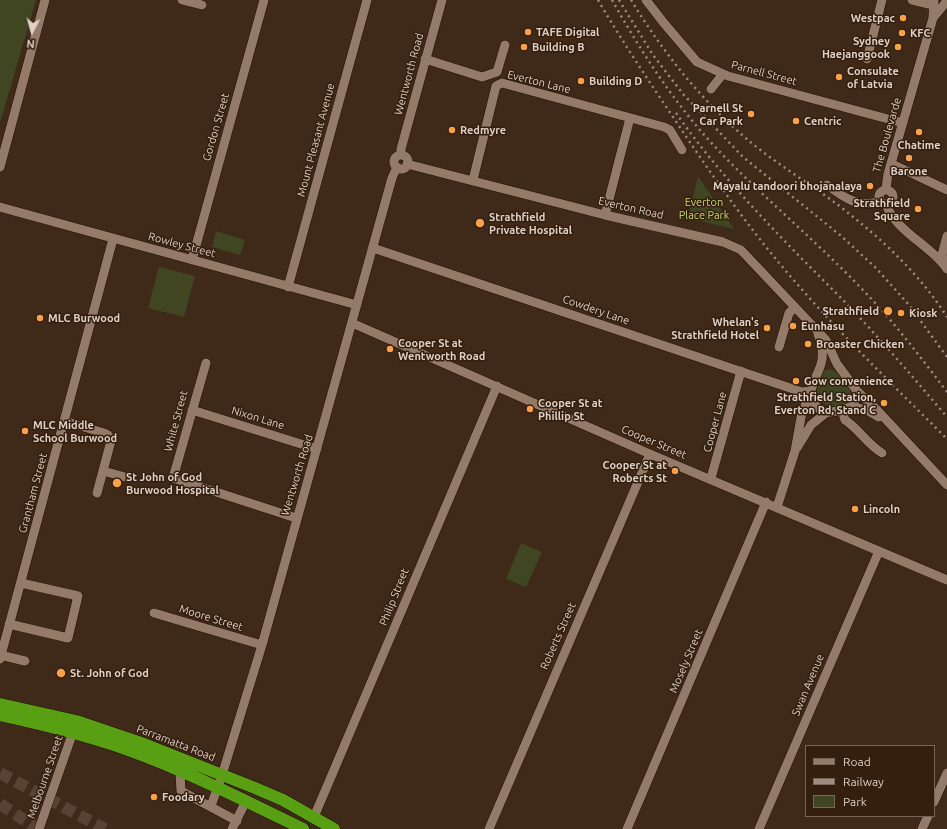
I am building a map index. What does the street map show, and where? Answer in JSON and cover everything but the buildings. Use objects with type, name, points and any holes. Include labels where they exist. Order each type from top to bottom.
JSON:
[{"type":"highway","name":"Parramatta Road","points":[[0,704],[59,716],[96,727],[283,800],[334,829]]},
{"type":"highway","points":[[0,715],[72,732],[124,749],[217,788],[303,829]]},
{"type":"street","points":[[0,167],[45,0]]},
{"type":"street","points":[[182,0],[202,5]]},
{"type":"street","name":"Gordon Street","points":[[192,260],[264,0]]},
{"type":"street","name":"Mount Pleasant Avenue","points":[[288,287],[367,0]]},
{"type":"street","name":"Wentworth Road","points":[[401,155],[442,0]]},
{"type":"street","name":"Parnell Street","points":[[646,0],[697,62],[723,74],[903,123]]},
{"type":"street","points":[[867,59],[882,0]]},
{"type":"street","points":[[912,0],[934,2]]},
{"type":"street","name":"The Boulevarde","points":[[933,18],[947,1]]},
{"type":"street","name":"The Boulevarde","points":[[883,202],[878,196],[880,192],[886,189],[933,18],[934,2]]},
{"type":"street","points":[[482,77],[497,72],[505,45]]},
{"type":"street","points":[[426,59],[482,77],[496,86]]},
{"type":"street","points":[[711,89],[723,74]]},
{"type":"street","name":"Everton Lane","points":[[472,180],[496,86],[502,83],[667,128],[682,150]]},
{"type":"street","points":[[606,215],[630,118]]},
{"type":"street","points":[[401,155],[406,158],[407,164],[403,168],[397,167],[394,164],[394,160],[397,156],[401,155]]},
{"type":"street","name":"Everton Road","points":[[407,164],[606,215],[732,245],[747,255],[826,340],[838,364]]},
{"type":"street","points":[[892,164],[947,190]]},
{"type":"street","name":"Wentworth Road","points":[[211,806],[262,646],[296,518],[317,449],[392,178],[397,167]]},
{"type":"street","points":[[827,185],[854,202],[870,204],[883,202],[900,224],[946,266]]},
{"type":"street","name":"Rowley Street","points":[[0,207],[357,305]]},
{"type":"street","points":[[946,266],[942,255],[947,236]]},
{"type":"street","name":"Grantham Street","points":[[0,656],[10,624],[113,239]]},
{"type":"street","name":"Cowdery Lane","points":[[373,248],[802,392],[811,392]]},
{"type":"street","points":[[779,348],[788,313],[795,308]]},
{"type":"street","name":"Cooper Street","points":[[352,323],[650,454],[712,478],[947,580]]},
{"type":"street","points":[[817,331],[822,345],[820,366]]},
{"type":"street","points":[[777,507],[795,451],[800,420],[811,392],[816,372],[820,366],[827,362],[838,364],[857,392],[878,411],[947,485]]},
{"type":"street","name":"White Street","points":[[206,363],[173,478],[296,518]]},
{"type":"street","name":"Cooper Lane","points":[[712,478],[740,371]]},
{"type":"street","name":"Philip Street","points":[[314,817],[497,386]]},
{"type":"street","points":[[811,392],[812,400],[816,407],[827,412]]},
{"type":"street","points":[[852,407],[857,398],[857,392]]},
{"type":"street","points":[[795,451],[811,425],[827,412],[852,407],[874,413],[890,425]]},
{"type":"street","name":"Nixon Lane","points":[[192,410],[317,449]]},
{"type":"street","points":[[842,410],[845,420],[853,425],[873,448],[882,454]]},
{"type":"street","points":[[64,421],[108,435],[111,441],[97,493]]},
{"type":"street","name":"Roberts Street","points":[[489,829],[650,454]]},
{"type":"street","points":[[103,471],[125,477]]},
{"type":"street","name":"Mosely Street","points":[[627,829],[766,502]]},
{"type":"street","name":"Swan Avenue","points":[[759,829],[879,551]]},
{"type":"street","points":[[10,624],[68,638],[78,596],[20,583]]},
{"type":"street","name":"Moore Street","points":[[154,613],[262,646]]},
{"type":"street","points":[[0,656],[25,661]]},
{"type":"street","name":"Melbourne Street","points":[[39,829],[72,732]]},
{"type":"street","points":[[180,772],[181,791],[237,820]]},
{"type":"street","points":[[935,800],[947,773]]},
{"type":"street","points":[[232,829],[246,801]]},
{"type":"street","points":[[922,829],[928,817]]},
{"type":"green space","points":[[0,0],[36,0],[0,123]]},
{"type":"green space","name":"Everton Place Park","points":[[698,176],[734,229],[688,218]]},
{"type":"green space","points":[[216,231],[245,240],[240,255],[212,247]]},
{"type":"green space","points":[[159,267],[195,276],[184,317],[148,308]]},
{"type":"green space","points":[[830,369],[839,374],[850,391],[851,397],[848,402],[842,405],[828,405],[821,402],[818,395],[818,385],[823,371]]},
{"type":"green space","points":[[521,543],[542,552],[526,587],[506,579]]},
{"type":"tunnel","points":[[0,773],[105,829]]},
{"type":"tunnel","points":[[0,804],[38,829]]},
{"type":"railway","points":[[598,0],[635,60],[718,184],[765,245],[834,325],[947,439]]},
{"type":"railway","points":[[612,0],[655,71],[692,121],[743,175],[839,266],[882,310],[947,392]]},
{"type":"railway","points":[[619,0],[653,55],[683,94],[743,157],[840,235],[876,268],[909,305],[947,357]]},
{"type":"railway","points":[[631,0],[671,59],[718,113],[754,145],[836,203],[875,235],[902,260],[926,288],[947,317]]},
{"type":"railway","points":[[676,113],[694,138],[733,185],[775,231],[867,326],[947,417]]},
{"type":"place","name":"Westpac","points":[[903,18]]},
{"type":"place","name":"TAFE Digital","points":[[528,32]]},
{"type":"place","name":"KFC","points":[[902,33]]},
{"type":"place","name":"Building B","points":[[524,47]]},
{"type":"place","name":"Sydney Haejanggook","points":[[898,47]]},
{"type":"place","name":"Consulate of Latvia","points":[[839,77]]},
{"type":"place","name":"Building D","points":[[581,81]]},
{"type":"place","name":"Parnell St Car Park","points":[[751,114]]},
{"type":"place","name":"Centric","points":[[796,121]]},
{"type":"place","name":"Redmyre","points":[[452,130]]},
{"type":"place","name":"Chatime","points":[[919,132]]},
{"type":"place","name":"Barone","points":[[909,158]]},
{"type":"place","name":"Mayalu tandoori bhojanalaya","points":[[870,186]]},
{"type":"place","name":"Strathfield Square","points":[[918,209]]},
{"type":"place","name":"Strathfield Private Hospital","points":[[480,223]]},
{"type":"place","name":"Strathfield","points":[[888,311]]},
{"type":"place","name":"Kiosk","points":[[901,313]]},
{"type":"place","name":"MLC Burwood","points":[[40,318]]},
{"type":"place","name":"Eunhasu","points":[[793,326]]},
{"type":"place","name":"Whelan's Strathfield Hotel","points":[[767,328]]},
{"type":"place","name":"Broaster Chicken","points":[[808,344]]},
{"type":"place","name":"Cooper St at Wentworth Road","points":[[390,349]]},
{"type":"place","name":"Gow convenience","points":[[796,381]]},
{"type":"place","name":"Strathfield Station, Everton Rd, Stand C","points":[[884,403]]},
{"type":"place","name":"Cooper St at Phillip St","points":[[530,409]]},
{"type":"place","name":"MLC Middle School Burwood","points":[[25,431]]},
{"type":"place","name":"Cooper St at Roberts St","points":[[675,471]]},
{"type":"place","name":"St John of God Burwood Hospital","points":[[117,483]]},
{"type":"place","name":"Lincoln","points":[[855,509]]},
{"type":"place","name":"St. John of God","points":[[61,673]]},
{"type":"place","name":"Foodary","points":[[154,797]]}]
